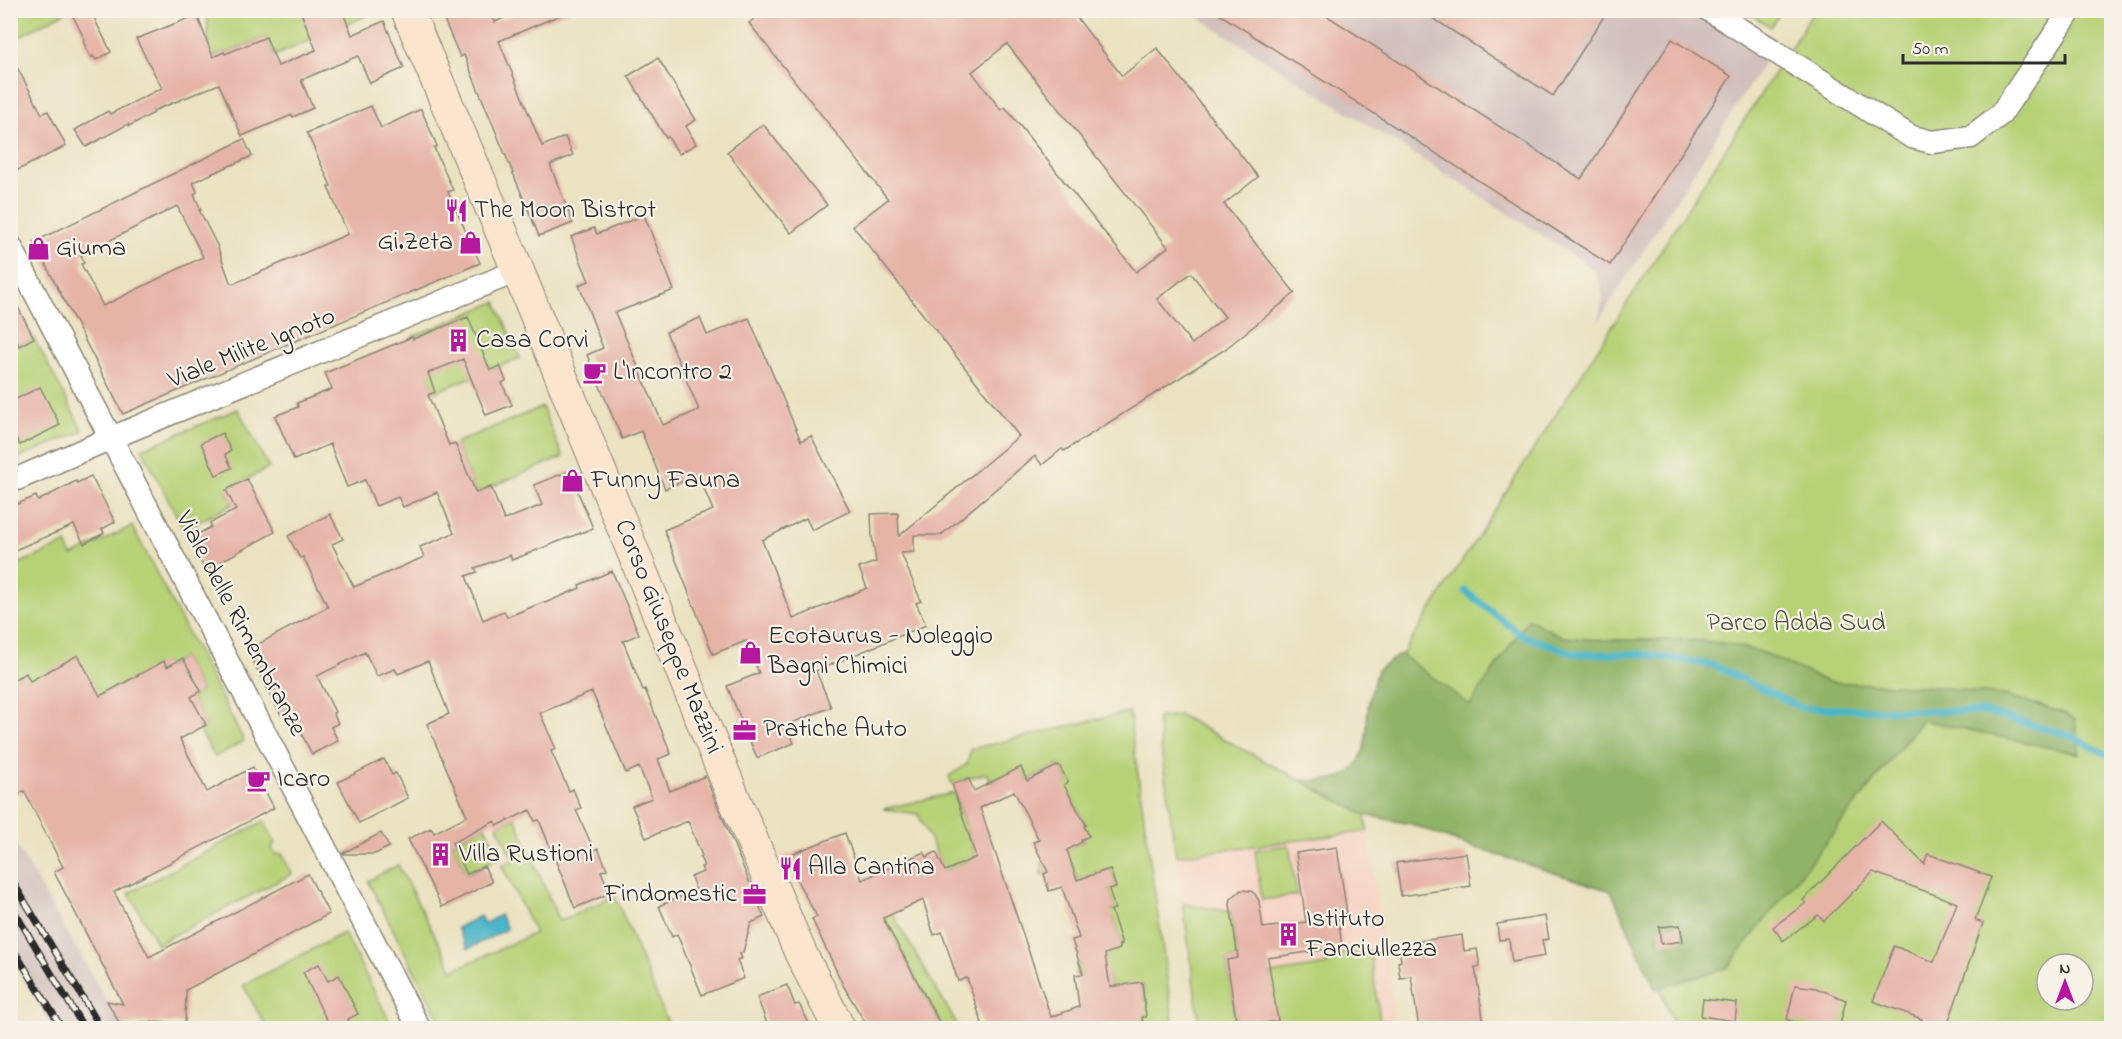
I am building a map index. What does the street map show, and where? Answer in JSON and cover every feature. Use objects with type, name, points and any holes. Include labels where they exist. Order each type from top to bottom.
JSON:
[{"type":"street","name":"Corso Giuseppe Mazzini","points":[[407,10],[736,803],[801,954],[839,1029]]},
{"type":"street","points":[[1709,10],[1890,124],[1912,137],[1932,142],[1971,137],[2001,114],[2071,10]]},
{"type":"street","name":"Viale delle Rimembranze","points":[[10,245],[419,1029]]},
{"type":"street","name":"Viale Milite Ignoto","points":[[10,482],[111,438],[517,271]]},
{"type":"shaded area","points":[[1188,11],[1704,11],[1770,53],[1598,322],[1603,297],[1601,284],[1594,271],[1581,260]]},
{"type":"shaded area","points":[[1179,715],[1365,815],[1396,1028],[1200,1028],[1157,718]]},
{"type":"shaded area","points":[[10,835],[123,1028],[53,1028],[11,958]]},
{"type":"green space","points":[[11,10],[67,10],[67,11],[11,41]]},
{"type":"green space","points":[[380,10],[274,56],[266,37],[209,58],[207,11]]},
{"type":"green space","points":[[1745,11],[1781,11],[1771,27]]},
{"type":"green space","name":"Parco Adda Sud","points":[[1814,11],[2111,11],[2111,1028],[1675,1028],[1621,885],[1384,683]]},
{"type":"green space","points":[[496,302],[520,358],[435,392],[412,337]]},
{"type":"green space","points":[[10,330],[19,346],[34,338],[83,431],[11,461]]},
{"type":"green space","points":[[542,407],[563,457],[476,493],[455,443]]},
{"type":"green space","points":[[238,409],[269,468],[226,490],[233,504],[184,530],[142,449]]},
{"type":"green space","points":[[132,526],[244,741],[215,757],[199,729],[206,725],[191,697],[201,691],[183,658],[167,667],[164,662],[100,696],[31,684],[25,673],[11,681],[11,567],[66,544],[72,556]]},
{"type":"green space","points":[[1528,619],[1563,637],[1601,640],[1692,640],[1723,643],[1761,652],[1828,682],[1938,687],[2009,696],[2064,713],[2075,720],[2080,754],[1922,720],[1727,968],[1655,989],[1611,891],[1460,843],[1411,824],[1365,815],[1300,780],[1326,780],[1340,777],[1350,772],[1361,758],[1364,750],[1368,707],[1377,670],[1401,654],[1470,705]]},
{"type":"green space","points":[[1129,712],[1174,1028],[1133,1028],[1132,1023],[1142,1022],[1142,1017],[1146,1016],[1139,1000],[1145,999],[1142,983],[1110,987],[1107,971],[1075,975],[1079,962],[1122,944],[1114,919],[1107,912],[1115,909],[1109,889],[1116,886],[1110,869],[1077,880],[1072,865],[1041,875],[1043,862],[1082,842],[1086,825],[1070,796],[1067,797],[1061,786],[1068,782],[1059,765],[1027,781],[1021,768],[991,782],[986,773],[952,784],[949,776],[967,764],[971,749]]},
{"type":"green space","points":[[1179,715],[1365,815],[1368,831],[1176,856],[1157,718]]},
{"type":"green space","points":[[954,793],[976,857],[886,898],[897,922],[959,1028],[943,1028],[870,893],[940,861],[918,814],[883,809]]},
{"type":"green space","points":[[515,817],[559,921],[615,896],[670,1028],[548,1028],[543,1021],[529,1028],[444,1028],[368,881],[398,865],[453,970],[535,933],[502,866],[514,860],[497,826]]},
{"type":"green space","points":[[264,821],[275,842],[272,848],[275,854],[282,854],[292,874],[157,944],[129,893]]},
{"type":"green space","points":[[485,826],[500,857],[467,874],[452,843]]},
{"type":"green space","points":[[1289,845],[1297,895],[1262,900],[1255,850]]},
{"type":"green space","points":[[1183,904],[1231,912],[1238,958],[1227,960],[1237,1027],[1277,1021],[1270,974],[1327,965],[1326,956],[1370,950],[1381,1028],[1200,1028]]},
{"type":"green space","points":[[344,933],[393,1028],[267,1028],[243,985]]},
{"type":"water","points":[[500,915],[507,929],[468,949],[457,928],[480,916],[484,924]]},
{"type":"building","points":[[70,10],[90,10],[111,52],[96,60],[93,56],[91,58]]},
{"type":"building","points":[[300,10],[342,10],[352,35],[384,21],[404,68],[370,83],[358,56],[301,80],[313,108],[242,136],[219,84],[153,111],[154,113],[86,147],[75,130],[108,111],[110,114],[162,88],[136,39],[197,15],[213,57],[266,37],[278,66],[316,50]]},
{"type":"building","points":[[454,10],[490,10],[495,22],[523,10],[572,10],[499,41],[542,146],[565,137],[573,155],[550,165],[573,223],[539,236],[464,55],[460,57],[442,15]]},
{"type":"building","points":[[765,10],[1071,10],[1122,76],[1157,48],[1258,177],[1224,204],[1295,293],[1224,350],[1064,451],[1062,449],[1042,465],[1035,456],[941,535],[914,535],[914,552],[901,553],[921,601],[916,603],[926,625],[816,671],[831,707],[787,725],[794,743],[757,758],[727,686],[759,673],[746,641],[713,654],[664,530],[713,510],[698,475],[665,489],[641,431],[622,439],[587,355],[603,348],[579,285],[589,281],[571,237],[594,228],[597,234],[644,215],[674,290],[615,313],[663,425],[699,410],[666,332],[700,318],[707,335],[749,318],[801,441],[811,436],[850,511],[812,530],[806,518],[762,540],[793,619],[867,588],[859,568],[876,562],[871,514],[898,513],[899,536],[1019,436],[853,226],[888,199],[749,23]],"holes":[[[1007,44],[1168,247],[1136,272],[1005,107],[1001,110],[972,72]],[[1191,273],[1225,317],[1192,344],[1157,299]]]},
{"type":"building","points":[[1213,10],[1318,10],[1581,179],[1672,39],[1731,76],[1610,265]]},
{"type":"building","points":[[1420,10],[1608,10],[1553,96]]},
{"type":"building","points":[[10,54],[42,114],[48,111],[66,146],[10,174]]},
{"type":"building","points":[[658,58],[696,120],[686,126],[696,144],[679,154],[668,137],[666,138],[628,76]]},
{"type":"building","points":[[371,106],[381,128],[421,109],[437,146],[434,148],[453,190],[448,192],[480,263],[123,414],[34,242],[244,139],[252,156],[193,182],[197,192],[194,194],[201,210],[199,210],[217,245],[230,282],[233,284],[348,234],[328,187],[331,186],[307,133]],"holes":[[[177,206],[203,257],[103,306],[81,264],[84,263],[81,255]]]},
{"type":"building","points":[[763,124],[827,205],[791,233],[727,152]]},
{"type":"building","points":[[10,292],[34,338],[19,346],[10,330]]},
{"type":"building","points":[[468,317],[490,370],[500,366],[506,381],[502,383],[512,405],[486,415],[463,359],[428,373],[435,392],[428,395],[449,445],[455,443],[476,493],[491,487],[504,520],[542,505],[534,485],[569,471],[593,528],[512,560],[510,555],[475,568],[477,572],[466,576],[483,620],[504,611],[507,617],[545,603],[612,571],[639,634],[623,641],[671,754],[658,759],[670,791],[705,776],[764,917],[751,923],[743,952],[740,954],[742,958],[737,960],[744,978],[702,995],[677,934],[672,937],[659,906],[696,890],[691,877],[703,872],[701,867],[704,866],[700,857],[702,856],[688,821],[646,838],[632,806],[652,798],[639,767],[626,773],[592,692],[540,713],[556,749],[551,751],[569,791],[573,789],[581,808],[576,810],[594,850],[598,848],[607,869],[601,871],[610,893],[575,908],[539,820],[535,821],[530,810],[497,826],[495,821],[452,843],[467,874],[484,866],[492,882],[442,907],[408,839],[431,828],[434,833],[467,816],[427,724],[449,714],[428,661],[398,674],[395,669],[377,676],[365,652],[317,676],[335,712],[333,713],[338,723],[331,727],[338,741],[312,754],[289,710],[281,715],[247,650],[328,607],[303,557],[300,558],[288,536],[330,514],[343,539],[332,544],[354,587],[424,557],[420,547],[454,533],[437,492],[403,507],[398,497],[376,506],[365,480],[347,487],[330,444],[294,460],[275,416],[298,407],[297,403],[332,389],[325,373]]},
{"type":"building","points":[[40,387],[60,425],[20,445],[10,426],[10,402]]},
{"type":"building","points":[[222,433],[231,451],[225,454],[232,468],[216,475],[201,443]]},
{"type":"building","points":[[91,476],[115,522],[102,529],[104,533],[84,544],[74,525],[10,552],[10,507],[36,496],[38,501],[76,481],[77,483]]},
{"type":"building","points":[[247,479],[275,532],[205,570],[189,539],[211,527],[210,523],[236,510],[226,490]]},
{"type":"building","points":[[78,655],[100,696],[164,661],[167,667],[183,658],[201,691],[191,697],[206,725],[180,739],[207,792],[253,767],[274,808],[114,892],[149,957],[308,874],[329,914],[186,990],[185,1023],[143,1022],[121,1026],[107,1001],[123,1004],[54,872],[63,867],[24,791],[16,795],[10,784],[10,681],[26,673],[30,681]]},
{"type":"building","points":[[384,759],[392,775],[396,773],[408,798],[359,823],[338,782]]},
{"type":"building","points":[[1059,765],[1068,782],[1064,785],[1086,825],[1084,826],[1089,836],[1067,850],[1077,880],[1110,869],[1116,887],[1109,889],[1115,909],[1111,910],[1122,944],[1119,945],[1120,949],[1105,954],[1110,987],[1142,982],[1146,1017],[1142,1017],[1143,1022],[1132,1023],[1133,1029],[984,1029],[967,978],[958,981],[942,932],[934,935],[923,900],[883,918],[943,1029],[869,1029],[844,987],[812,919],[817,917],[784,857],[845,833],[862,880],[924,852],[927,857],[936,852],[945,871],[976,857],[952,784],[969,779],[974,791],[1021,767],[1027,781]],"holes":[[[1014,791],[1039,840],[1033,842],[1048,872],[1044,874],[1049,891],[1062,887],[1079,938],[1072,940],[1083,974],[1075,975],[1079,1007],[1051,1017],[980,808]]]},
{"type":"building","points":[[1881,821],[1924,864],[1928,854],[1991,877],[1975,920],[1983,923],[1946,1029],[1918,1029],[1922,1019],[1873,1001],[1894,946],[1934,962],[1957,903],[1873,872],[1824,921],[1818,915],[1783,941],[1773,927],[1806,903],[1803,900]]},
{"type":"building","points":[[381,833],[389,847],[375,854],[343,854],[343,853]]},
{"type":"building","name":"Istituto Fanciullezza","points":[[1337,847],[1347,914],[1338,916],[1342,947],[1268,958],[1278,1021],[1237,1027],[1227,960],[1238,958],[1231,899],[1241,890],[1255,894],[1259,901],[1263,928],[1306,922],[1296,853]]},
{"type":"building","points":[[1466,853],[1471,886],[1401,896],[1396,863]]},
{"type":"building","points":[[1545,916],[1549,939],[1542,940],[1545,956],[1512,962],[1509,939],[1499,940],[1497,924]]},
{"type":"building","points":[[1680,925],[1683,941],[1661,944],[1659,927]]},
{"type":"building","points":[[1462,935],[1464,951],[1477,949],[1480,967],[1475,967],[1484,1024],[1454,1029],[1419,1029],[1411,976],[1400,978],[1399,944]]},
{"type":"building","points":[[319,964],[328,981],[339,975],[358,1014],[348,1019],[353,1029],[332,1029],[321,1009],[303,972]]},
{"type":"building","points":[[787,985],[795,1005],[799,1004],[812,1029],[769,1029],[757,997]]},
{"type":"building","points":[[1795,985],[1816,988],[1846,1000],[1839,1029],[1827,1029],[1787,1020]]},
{"type":"building","points":[[1703,999],[1737,1003],[1735,1021],[1701,1016]]},
{"type":"waterway","points":[[1465,591],[1523,636],[1576,654],[1642,654],[1713,665],[1802,708],[1985,712],[2069,735],[2112,757]]},
{"type":"railway","points":[[10,877],[101,1028]]},
{"type":"railway","points":[[10,904],[84,1028]]},
{"type":"railway","points":[[10,944],[62,1028]]},
{"type":"place","name":"The Moon Bistrot","points":[[456,211]]},
{"type":"place","name":"Gi.Zeta","points":[[471,243]]},
{"type":"place","name":"Giuma","points":[[38,249]]},
{"type":"place","name":"Casa Corvi","points":[[458,341]]},
{"type":"place","name":"L'Incontro 2","points":[[595,373]]},
{"type":"place","name":"Funny Fauna","points":[[573,481]]},
{"type":"place","name":"Ecotaurus - Noleggio Bagni Chimici","points":[[750,652]]},
{"type":"place","name":"Pratiche Auto","points":[[745,730]]},
{"type":"place","name":"Icaro","points":[[259,780]]},
{"type":"place","name":"Villa Rustioni","points":[[441,855]]},
{"type":"place","name":"Alla Cantina","points":[[790,868]]},
{"type":"place","name":"Findomestic","points":[[755,895]]},
{"type":"place","name":"Istituto Fanciullezza","points":[[1288,935]]}]
